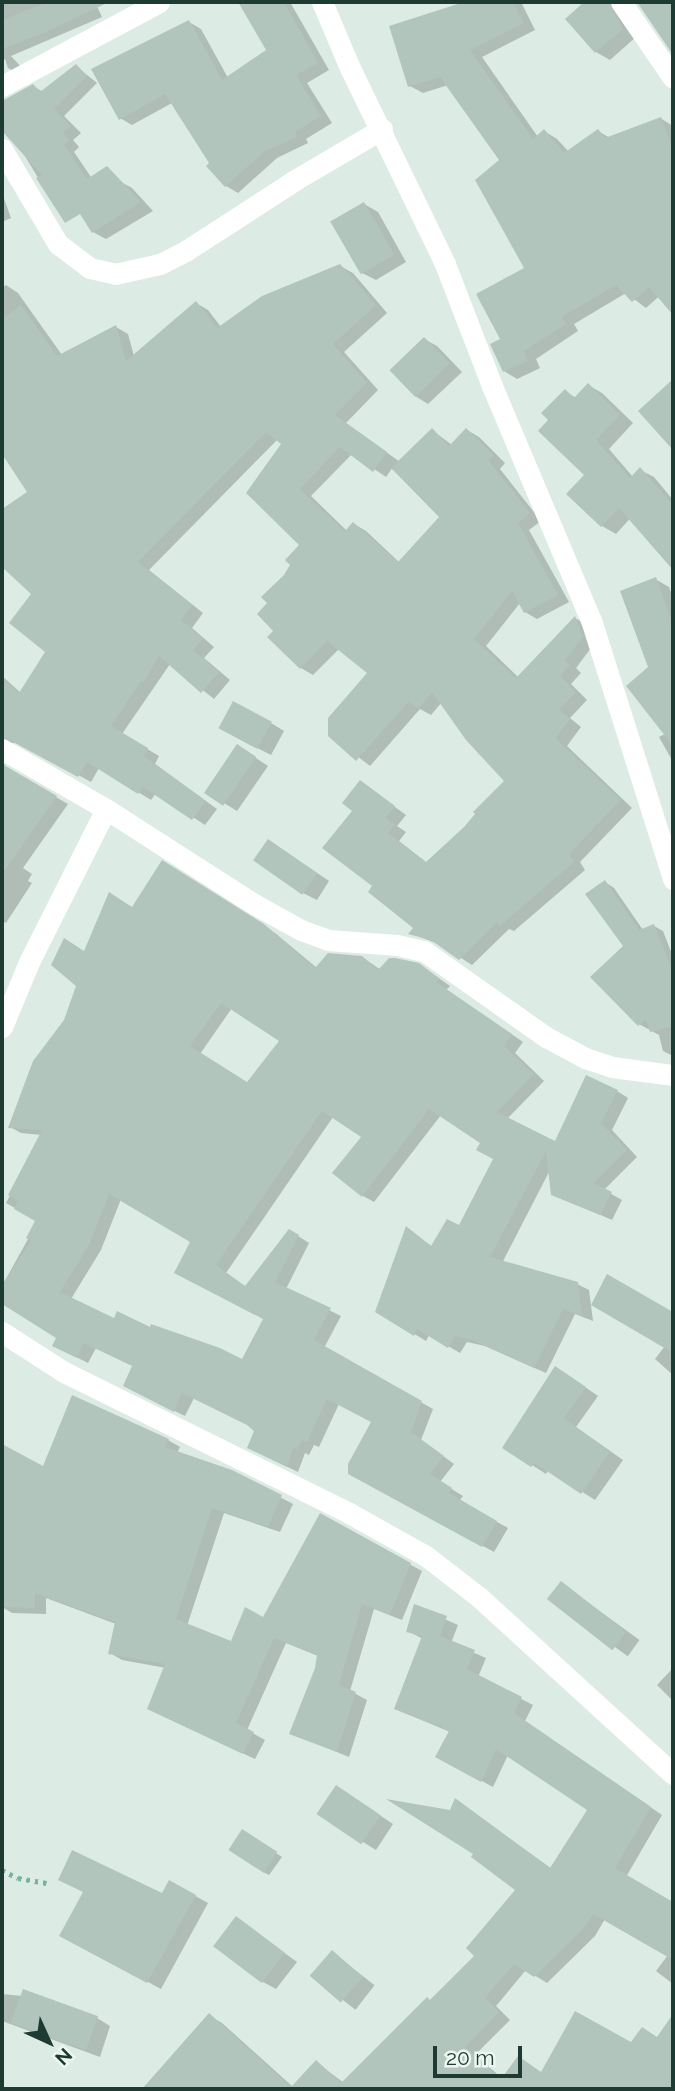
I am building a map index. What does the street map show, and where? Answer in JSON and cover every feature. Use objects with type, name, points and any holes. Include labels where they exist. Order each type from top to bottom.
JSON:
[{"type":"street","points":[[2,86],[159,2]]},
{"type":"street","points":[[322,2],[349,68],[382,129],[445,264],[492,386],[591,620],[673,880]]},
{"type":"street","points":[[621,2],[673,78]]},
{"type":"street","points":[[2,149],[58,244],[90,268],[115,275],[160,264],[187,250],[295,180],[382,129]]},
{"type":"street","points":[[2,749],[106,809],[254,904],[301,930],[328,940],[397,945],[424,951],[546,1037],[585,1058],[612,1067],[673,1075]]},
{"type":"street","points":[[2,1027],[29,962],[106,809]]},
{"type":"street","points":[[2,1332],[64,1372],[349,1513],[426,1556],[479,1597],[673,1774]]},
{"type":"path","points":[[2,1870],[18,1878],[47,1883]]},
{"type":"building","points":[[48,2],[109,2],[46,32],[2,49],[2,20]]},
{"type":"building","points":[[238,2],[284,2],[318,63],[296,75],[321,116],[295,132],[297,137],[265,151],[225,187],[206,166],[209,163],[165,94],[119,120],[91,69],[189,20],[222,80],[266,50]]},
{"type":"building","points":[[464,2],[513,2],[524,23],[470,50],[533,139],[544,129],[564,153],[598,129],[605,138],[661,117],[673,149],[673,315],[649,287],[632,302],[616,285],[562,317],[566,324],[524,351],[528,361],[503,372],[490,344],[500,339],[476,294],[524,268],[475,180],[499,160],[440,77],[408,87],[389,26]]},
{"type":"building","points":[[584,2],[608,2],[623,29],[595,53],[565,19]]},
{"type":"building","points":[[637,2],[673,2],[673,55]]},
{"type":"building","points":[[76,64],[87,76],[54,109],[71,126],[63,133],[69,140],[64,145],[87,179],[107,166],[141,202],[92,233],[80,214],[65,223],[36,178],[42,175],[2,131],[2,101],[33,84],[40,92]]},
{"type":"building","points":[[364,202],[394,255],[361,274],[330,222]]},
{"type":"building","points":[[340,264],[376,305],[333,344],[367,383],[335,415],[387,452],[373,472],[340,447],[300,489],[345,531],[353,522],[398,562],[439,517],[391,468],[432,428],[449,446],[466,428],[494,455],[489,461],[530,513],[518,523],[558,595],[524,613],[512,591],[474,639],[516,678],[575,616],[583,637],[565,660],[570,665],[560,676],[576,692],[559,710],[570,719],[555,738],[621,800],[569,854],[574,862],[500,926],[497,922],[459,960],[431,940],[408,934],[413,928],[368,892],[372,886],[322,848],[352,811],[342,803],[360,780],[395,806],[386,818],[395,824],[388,833],[426,862],[464,827],[475,814],[473,812],[504,781],[466,740],[432,692],[418,709],[409,701],[356,761],[328,736],[328,718],[367,673],[327,641],[300,669],[267,637],[273,631],[257,614],[267,603],[261,597],[284,575],[290,565],[285,560],[299,545],[246,493],[281,444],[266,432],[138,562],[192,605],[181,620],[203,639],[193,650],[219,672],[201,693],[159,656],[144,682],[141,681],[111,726],[148,748],[144,756],[206,801],[192,820],[143,787],[138,794],[87,762],[78,777],[2,736],[2,678],[19,693],[45,652],[9,623],[31,594],[2,567],[2,509],[27,492],[2,454],[2,319],[21,305],[57,356],[116,325],[126,361],[196,301],[217,328],[262,296]]},
{"type":"building","points":[[424,337],[450,364],[415,397],[389,370]]},
{"type":"building","points":[[673,379],[673,450],[638,411]]},
{"type":"building","points":[[588,383],[620,415],[596,440],[630,478],[640,467],[673,505],[673,570],[619,508],[601,527],[566,494],[584,475],[538,431],[548,420],[541,413],[565,389],[574,398]]},
{"type":"building","points":[[656,577],[673,625],[673,746],[626,686],[648,667],[620,591]]},
{"type":"building","points":[[233,701],[272,722],[257,749],[218,728]]},
{"type":"building","points":[[237,744],[256,757],[223,806],[204,793]]},
{"type":"building","points":[[2,764],[57,796],[2,874]]},
{"type":"building","points":[[268,839],[317,873],[302,895],[253,860]]},
{"type":"building","points":[[162,860],[264,924],[315,968],[328,953],[362,956],[378,970],[389,958],[419,963],[440,979],[436,982],[512,1034],[504,1046],[534,1074],[497,1112],[555,1141],[586,1075],[618,1090],[601,1123],[627,1150],[594,1183],[612,1192],[600,1215],[551,1195],[546,1151],[490,1257],[578,1282],[582,1316],[563,1309],[534,1368],[472,1340],[455,1336],[448,1348],[417,1329],[414,1336],[375,1312],[406,1226],[431,1246],[447,1219],[459,1225],[493,1159],[476,1150],[480,1143],[429,1109],[362,1197],[332,1173],[361,1137],[322,1111],[216,1265],[245,1286],[289,1229],[299,1235],[275,1282],[331,1308],[314,1340],[422,1401],[411,1432],[444,1456],[430,1474],[452,1488],[449,1493],[497,1521],[482,1547],[348,1474],[348,1464],[371,1422],[327,1399],[307,1442],[302,1440],[297,1450],[293,1448],[287,1467],[247,1448],[254,1431],[247,1425],[182,1393],[174,1412],[123,1386],[132,1366],[84,1343],[77,1358],[52,1346],[56,1338],[2,1304],[2,1285],[31,1241],[26,1238],[35,1221],[14,1209],[18,1201],[8,1195],[42,1130],[8,1128],[33,1061],[64,1020],[76,986],[51,965],[64,938],[84,951],[109,892],[132,907]],"holes":[[[221,1003],[279,1041],[247,1082],[190,1046]],[[109,1194],[190,1242],[174,1273],[263,1319],[242,1359],[220,1348],[151,1324],[150,1327],[117,1311],[114,1318],[60,1292],[90,1243]]]},
{"type":"building","points":[[605,880],[639,930],[654,924],[673,972],[673,1026],[650,1032],[646,1019],[638,1026],[590,977],[623,946],[585,894]]},
{"type":"building","points":[[607,1274],[673,1312],[673,1353],[591,1305]]},
{"type":"building","points":[[555,1366],[586,1387],[564,1418],[610,1452],[581,1494],[535,1463],[531,1467],[502,1448]]},
{"type":"building","points":[[72,1395],[169,1439],[165,1447],[232,1470],[282,1495],[268,1527],[212,1508],[176,1619],[231,1641],[245,1607],[263,1617],[320,1513],[411,1563],[390,1615],[362,1604],[339,1685],[356,1692],[337,1752],[289,1734],[315,1668],[317,1655],[274,1638],[236,1723],[254,1732],[243,1754],[147,1709],[165,1664],[108,1654],[115,1622],[35,1593],[35,1608],[2,1607],[2,1444],[43,1466]]},
{"type":"building","points":[[561,1581],[626,1632],[612,1650],[547,1599]]},
{"type":"building","points":[[414,1604],[447,1616],[440,1636],[475,1650],[467,1669],[522,1697],[514,1713],[651,1807],[615,1868],[673,1902],[673,1960],[593,1914],[583,1929],[534,1977],[514,1964],[485,1998],[499,2012],[465,2047],[501,2079],[518,2056],[541,2072],[575,2011],[631,2042],[642,2027],[657,2037],[673,2014],[673,2089],[142,2089],[209,2013],[291,2087],[316,2060],[341,2083],[427,1997],[430,2000],[474,1956],[466,1948],[515,1890],[471,1857],[473,1854],[386,1799],[450,1810],[455,1798],[550,1868],[587,1810],[496,1749],[481,1782],[435,1757],[449,1731],[441,1728],[442,1722],[439,1727],[394,1709],[422,1636],[406,1632]]},
{"type":"building","points":[[336,1785],[381,1815],[361,1844],[316,1814]]},
{"type":"building","points":[[242,1829],[277,1852],[264,1873],[228,1850]]},
{"type":"building","points":[[72,1850],[162,1893],[169,1880],[196,1895],[147,1983],[59,1936],[83,1892],[58,1880]]},
{"type":"building","points":[[236,1916],[285,1953],[262,1983],[213,1946]]},
{"type":"building","points":[[332,1950],[363,1977],[341,2003],[310,1976]]},
{"type":"building","points":[[23,1989],[98,2016],[86,2050],[11,2023]]}]
